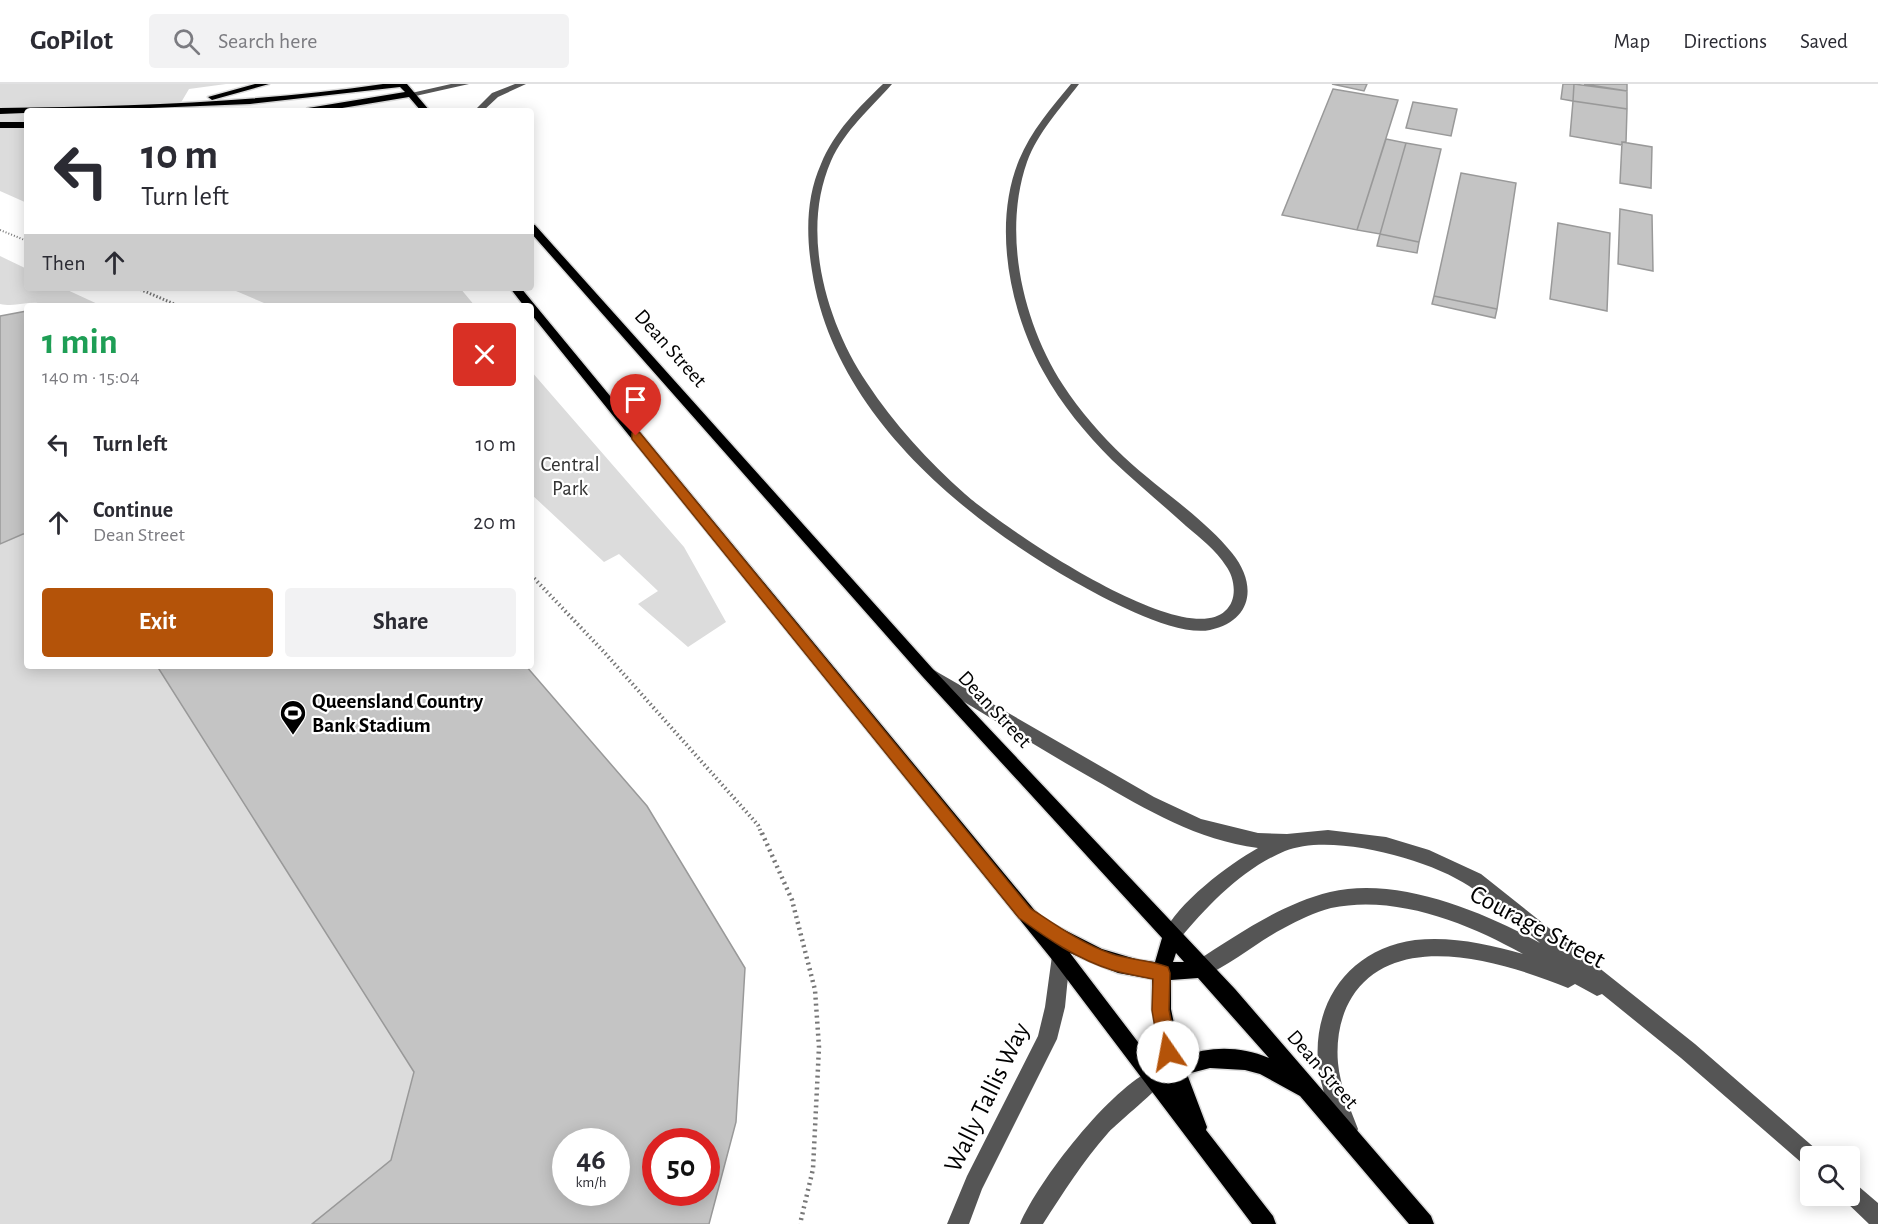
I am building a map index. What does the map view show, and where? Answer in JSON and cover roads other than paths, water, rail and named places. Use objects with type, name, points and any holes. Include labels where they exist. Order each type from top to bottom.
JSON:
[{"type":"main road","points":[[117,108],[220,96],[265,84]]},
{"type":"main road","points":[[117,108],[239,104],[351,88],[401,84],[423,108]]},
{"type":"main road","points":[[351,88],[367,108]]},
{"type":"main road","points":[[326,108],[411,94]]},
{"type":"main road","points":[[0,111],[24,110]]},
{"type":"main road","points":[[0,125],[24,125]]},
{"type":"main road","name":"Dean Street","points":[[534,230],[927,672],[1202,968],[1423,1224]]},
{"type":"main road","points":[[517,291],[527,303]]},
{"type":"main road","points":[[534,312],[1061,956],[1265,1224]]},
{"type":"main road","points":[[1024,913],[1065,941],[1113,962],[1162,973],[1202,968]]},
{"type":"main road","points":[[1172,935],[1166,949],[1162,973],[1160,1010],[1174,1068],[1205,1147]]},
{"type":"main road","points":[[1154,1079],[1174,1068],[1210,1057],[1250,1060],[1286,1077],[1317,1099]]},
{"type":"street","points":[[411,94],[465,84]]},
{"type":"street","points":[[481,108],[495,95],[522,84]]},
{"type":"street","points":[[888,84],[861,111],[835,144],[821,175],[812,210],[813,248],[821,289],[836,337],[857,379],[890,425],[928,466],[974,509],[1021,544],[1116,599],[1160,618],[1190,625],[1208,626],[1222,623],[1231,617],[1240,601],[1242,584],[1234,566],[1213,541],[1119,458],[1077,414],[1042,358],[1023,307],[1013,261],[1012,214],[1018,178],[1035,136],[1075,84]]},
{"type":"street","name":"Courage Street","points":[[927,672],[1057,750],[1182,819],[1238,838],[1288,842],[1326,837],[1365,840],[1406,849],[1440,861],[1475,880],[1644,1015],[1743,1097],[1800,1148]]},
{"type":"street","name":"Courage Street","points":[[1172,935],[1208,893],[1261,853],[1288,842]]},
{"type":"street","name":"Courage Street","points":[[1202,968],[1296,912],[1329,901],[1361,897],[1402,899],[1442,907],[1477,920],[1518,941],[1644,1015]]},
{"type":"street","name":"Courage Street","points":[[1351,1138],[1333,1089],[1328,1063],[1328,1036],[1337,1004],[1351,981],[1370,963],[1394,954],[1418,950],[1449,949],[1484,952],[1556,974],[1644,1015]]},
{"type":"street","name":"Wally Tallis Way","points":[[958,1224],[974,1183],[1047,1039],[1055,1007],[1061,956]]},
{"type":"street","points":[[1031,1224],[1083,1147],[1140,1088],[1154,1079]]},
{"type":"street","points":[[1860,1201],[1878,1218]]},
{"type":"place","name":"Queensland Country Bank Stadium","points":[[293,736]]},
{"type":"park label","name":"Central Park","points":[[570,476]]}]
